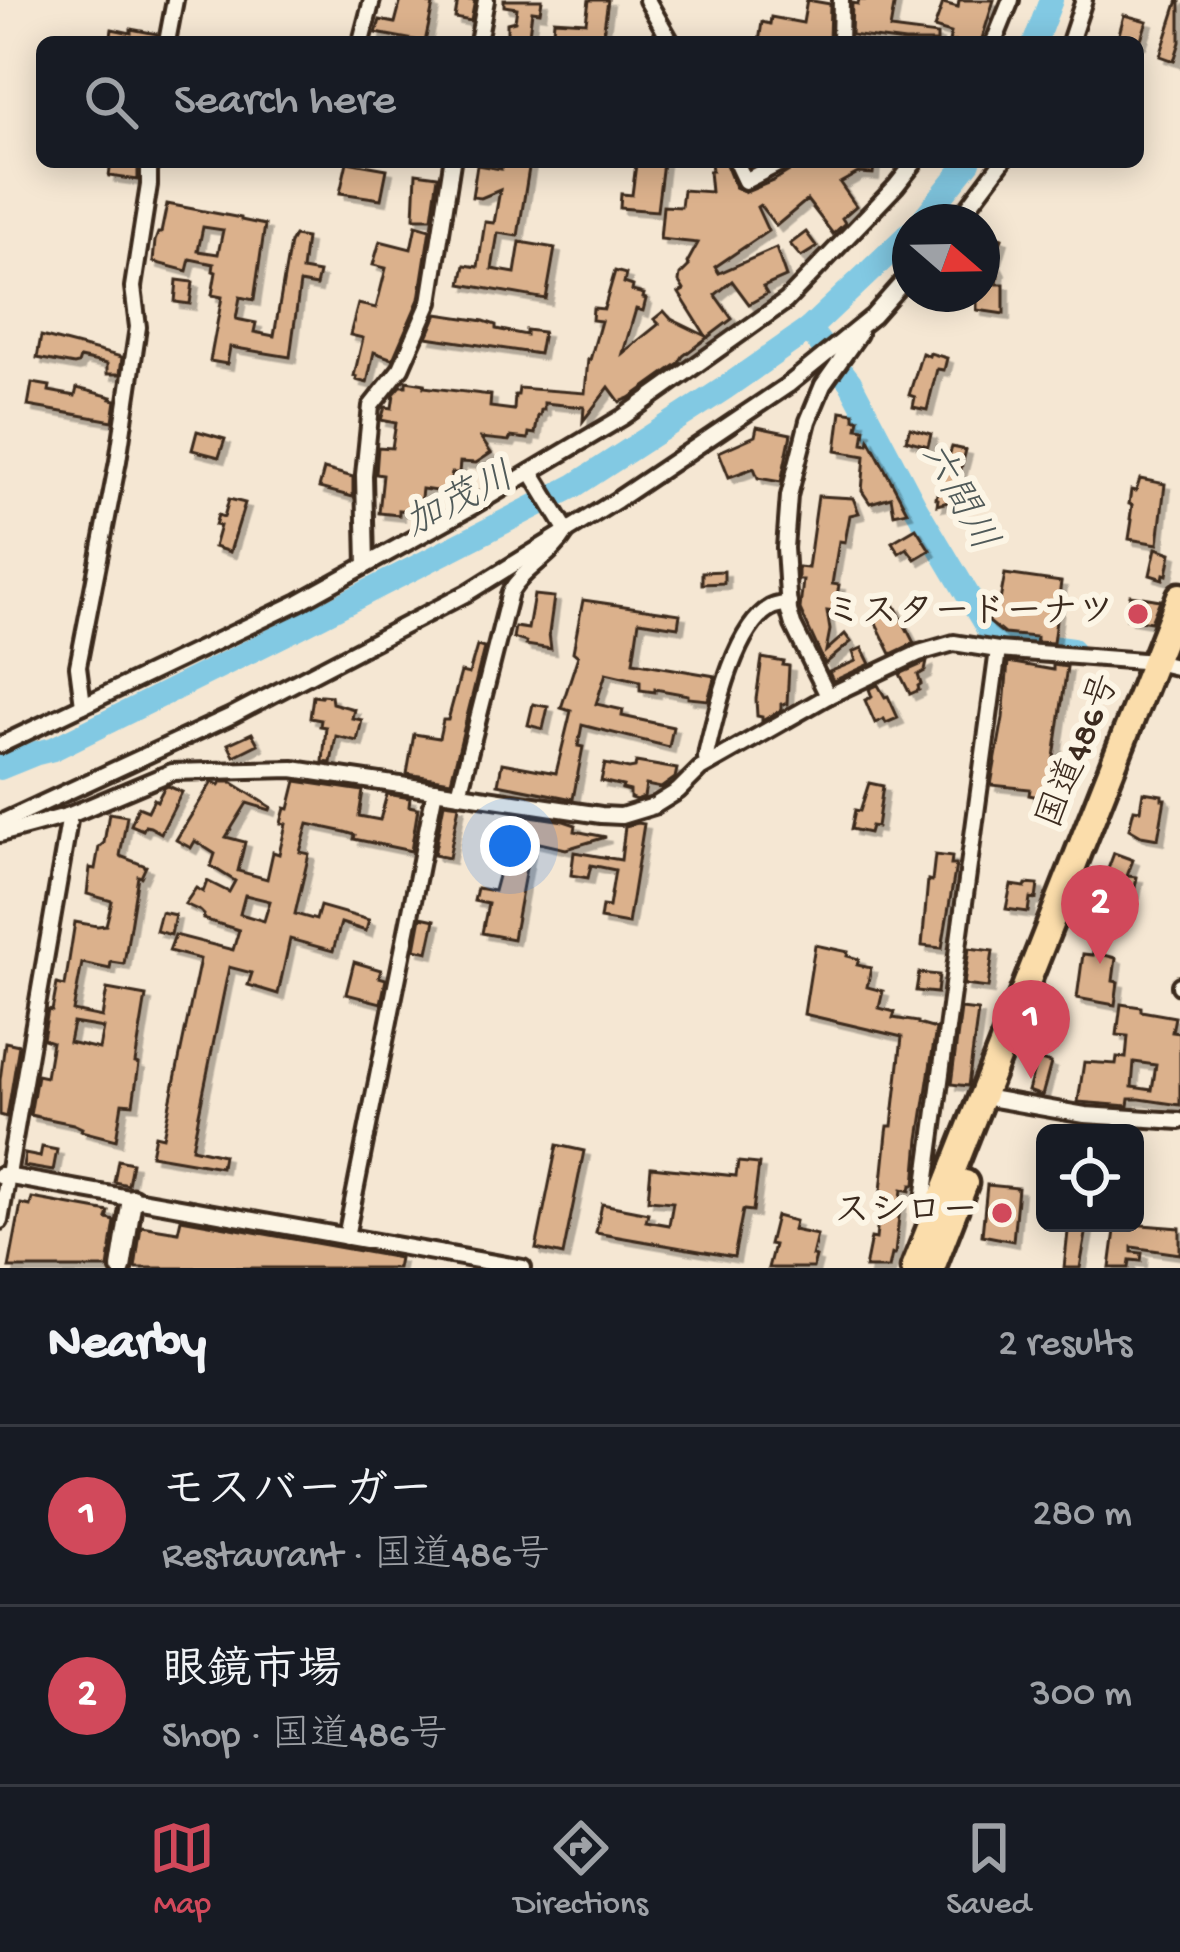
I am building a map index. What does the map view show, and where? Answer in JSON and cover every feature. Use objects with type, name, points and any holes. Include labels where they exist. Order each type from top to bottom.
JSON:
[{"type":"highway","name":"国道486号","points":[[1168,665],[1180,596]]},
{"type":"highway","name":"国道486号","points":[[914,1268],[990,1098],[1180,639]]},
{"type":"highway","name":"国道486号","points":[[932,1268],[990,1098]]},
{"type":"street","points":[[168,36],[175,0]]},
{"type":"street","points":[[363,36],[372,0]]},
{"type":"street","points":[[479,36],[486,0]]},
{"type":"street","points":[[647,0],[668,36]]},
{"type":"street","points":[[840,36],[841,0]]},
{"type":"street","points":[[996,36],[1011,0]]},
{"type":"street","points":[[1072,36],[1084,0]]},
{"type":"street","points":[[83,705],[78,666],[118,461],[138,326],[133,287],[149,168]]},
{"type":"street","points":[[366,565],[364,475],[371,406],[401,368],[430,302],[451,168]]},
{"type":"street","points":[[739,168],[746,181],[771,168]]},
{"type":"street","points":[[0,745],[299,602],[623,417],[786,301],[910,168]]},
{"type":"street","points":[[970,204],[997,168]]},
{"type":"street","points":[[828,696],[793,625],[785,548],[789,496],[808,421],[823,385],[892,294]]},
{"type":"street","points":[[0,823],[231,716],[467,593],[788,385],[873,316]]},
{"type":"street","points":[[531,472],[567,531]]},
{"type":"street","points":[[459,794],[510,592],[567,531]]},
{"type":"street","points":[[710,763],[707,751],[735,656],[764,613],[789,603]]},
{"type":"street","points":[[0,834],[70,815],[172,772],[293,769],[621,816],[654,806],[710,763],[828,696],[919,653],[954,643],[1168,665]]},
{"type":"street","points":[[933,1219],[924,1200],[998,650]]},
{"type":"street","points":[[346,1237],[435,790]]},
{"type":"street","points":[[0,1221],[4,1176],[70,815]]},
{"type":"street","points":[[990,1098],[1085,1115],[1180,1121]]},
{"type":"street","points":[[4,1176],[523,1268]]},
{"type":"street","points":[[121,1268],[132,1199]]},
{"type":"building","points":[[401,0],[430,0],[433,5],[426,36],[376,33],[380,20],[395,23]]},
{"type":"building","points":[[458,0],[475,0],[471,21],[455,18]]},
{"type":"building","points":[[504,0],[542,0],[540,12],[532,11],[529,36],[507,36],[507,23],[515,21],[517,8],[504,6]]},
{"type":"building","points":[[589,0],[608,0],[603,36],[553,36],[554,20],[586,22]]},
{"type":"building","points":[[807,0],[830,4],[829,36],[760,36],[762,22],[770,24],[771,17],[803,23]]},
{"type":"building","points":[[859,0],[895,0],[890,29],[937,36],[851,35],[852,3]]},
{"type":"building","points":[[959,0],[994,0],[983,36],[950,36],[934,28],[943,3],[958,7]]},
{"type":"building","points":[[1178,0],[1180,42],[1174,61],[1160,56]]},
{"type":"building","points":[[1124,15],[1147,21],[1142,36],[1119,36]]},
{"type":"building","points":[[112,29],[157,34],[157,36],[111,36]]},
{"type":"building","points":[[110,168],[138,168],[138,180],[109,176]]},
{"type":"building","points":[[346,168],[387,169],[381,199],[340,193]]},
{"type":"building","points":[[477,168],[529,168],[518,236],[498,233],[492,269],[515,273],[520,242],[555,248],[546,299],[461,284],[465,265],[478,267],[485,222],[494,223],[500,190],[472,197]]},
{"type":"building","points":[[635,168],[662,168],[657,211],[620,208],[621,194],[632,195]]},
{"type":"building","points":[[727,168],[735,187],[746,192],[794,168],[874,168],[873,174],[858,173],[840,183],[856,206],[833,234],[807,200],[776,226],[757,207],[768,231],[715,267],[719,273],[776,248],[786,277],[763,287],[767,294],[749,304],[732,281],[715,295],[732,319],[630,398],[620,402],[609,387],[583,421],[584,407],[544,403],[535,434],[529,433],[528,439],[481,438],[491,453],[476,463],[460,462],[459,473],[452,473],[443,492],[422,489],[420,506],[410,505],[410,511],[399,510],[399,515],[379,513],[383,475],[376,474],[378,447],[392,448],[396,423],[381,420],[385,407],[392,408],[394,394],[406,381],[491,395],[490,407],[514,410],[519,388],[585,393],[588,359],[601,321],[592,320],[593,308],[604,309],[615,271],[626,274],[624,283],[646,299],[643,311],[636,309],[623,353],[659,324],[654,319],[664,311],[706,336],[679,293],[684,290],[680,275],[698,243],[660,239],[663,206],[681,207],[683,190],[711,192],[712,171]]},
{"type":"building","points":[[416,173],[438,176],[432,218],[414,218]]},
{"type":"building","points":[[167,204],[265,225],[254,300],[240,297],[236,319],[256,323],[254,332],[274,336],[290,243],[294,236],[306,238],[302,270],[319,273],[316,286],[300,283],[290,357],[230,347],[227,364],[210,361],[222,297],[212,295],[214,264],[190,259],[187,271],[153,262],[155,241]],"holes":[[[203,227],[223,230],[218,254],[198,251]]]},
{"type":"building","points":[[416,225],[430,229],[419,299],[393,359],[374,352],[367,383],[356,380],[363,338],[350,335],[358,304],[376,308],[386,268],[373,265],[380,241],[411,249]]},
{"type":"building","points":[[806,232],[817,247],[801,257],[790,244]]},
{"type":"building","points":[[177,280],[193,282],[190,304],[175,302]]},
{"type":"building","points":[[1000,284],[1004,284],[1004,314],[990,312],[1000,312]]},
{"type":"building","points":[[437,314],[484,321],[496,329],[526,335],[526,330],[543,332],[539,354],[427,337]]},
{"type":"building","points":[[41,336],[122,357],[120,374],[107,374],[107,364],[80,358],[74,365],[37,358]]},
{"type":"building","points":[[922,353],[947,358],[944,370],[937,369],[927,410],[913,407],[915,397],[909,395]]},
{"type":"building","points":[[32,383],[75,396],[77,388],[112,397],[116,400],[113,421],[28,406]]},
{"type":"building","points":[[841,411],[859,419],[857,428],[865,429],[863,443],[868,444],[869,439],[907,511],[894,514],[891,497],[870,503],[862,491],[865,456],[836,451]]},
{"type":"building","points":[[757,427],[791,434],[781,482],[758,478],[754,468],[729,477],[719,452],[755,436]]},
{"type":"building","points":[[910,428],[931,434],[928,446],[906,440]]},
{"type":"building","points":[[197,431],[225,439],[219,457],[192,450]]},
{"type":"building","points":[[952,447],[966,450],[952,501],[937,505],[944,468],[940,467],[944,452],[950,453]]},
{"type":"building","points":[[324,469],[353,477],[353,497],[319,488]]},
{"type":"building","points":[[1140,479],[1165,484],[1158,544],[1129,539],[1131,490],[1136,491]]},
{"type":"building","points":[[818,496],[853,498],[859,513],[850,515],[845,542],[839,541],[832,584],[839,585],[834,612],[827,611],[826,651],[845,634],[851,642],[825,664],[800,609],[803,580],[798,580],[798,567],[808,568]]},
{"type":"building","points":[[229,499],[245,503],[230,552],[214,547],[218,515],[224,517]]},
{"type":"building","points":[[916,528],[930,550],[915,559],[907,548],[899,553],[892,542]]},
{"type":"building","points":[[1156,548],[1171,553],[1163,579],[1150,575]]},
{"type":"building","points":[[724,571],[724,583],[702,584],[702,572]]},
{"type":"building","points":[[1005,574],[1061,582],[1053,643],[1004,634],[989,622],[990,605],[999,606]]},
{"type":"building","points":[[534,595],[554,597],[551,649],[513,638],[515,627],[528,629]]},
{"type":"building","points":[[1130,595],[1160,600],[1151,622],[1127,618]]},
{"type":"building","points":[[583,600],[680,614],[678,627],[639,621],[633,662],[715,676],[708,700],[640,690],[640,681],[606,673],[596,704],[623,710],[622,716],[673,727],[669,747],[582,725],[578,746],[583,747],[573,799],[498,784],[502,763],[556,773],[571,711],[561,708],[578,656],[573,652]]},
{"type":"building","points":[[895,606],[914,643],[891,654],[873,617]]},
{"type":"building","points":[[477,646],[484,648],[451,781],[407,774],[414,734],[439,738],[461,672],[469,674]]},
{"type":"building","points":[[862,648],[870,664],[833,681],[829,672],[856,661],[853,652]]},
{"type":"building","points":[[762,658],[789,666],[787,704],[762,721],[756,699]]},
{"type":"building","points":[[927,662],[918,675],[919,690],[910,694],[900,674]]},
{"type":"building","points":[[1008,662],[1053,670],[1053,665],[1067,667],[1048,799],[1029,795],[1030,789],[991,785]]},
{"type":"building","points":[[878,685],[898,718],[886,723],[884,719],[875,723],[865,700],[872,697],[869,689]]},
{"type":"building","points":[[313,696],[354,709],[352,718],[362,720],[357,741],[336,736],[331,763],[323,762],[326,727],[320,726],[321,720],[310,718]]},
{"type":"building","points":[[533,704],[548,707],[543,729],[528,725]]},
{"type":"building","points":[[252,733],[258,744],[234,756],[228,744]]},
{"type":"building","points":[[636,762],[677,769],[675,778],[661,788],[646,785],[644,797],[636,800],[623,786],[601,781],[605,764],[629,769]]},
{"type":"building","points":[[296,781],[363,791],[359,816],[380,820],[387,794],[410,798],[409,806],[418,808],[411,851],[308,824],[300,852],[309,854],[295,914],[316,920],[320,906],[369,920],[366,931],[341,923],[333,951],[290,939],[278,994],[248,985],[252,973],[229,967],[192,1148],[223,1155],[221,1167],[151,1155],[155,1135],[163,1137],[200,959],[169,951],[175,935],[233,950],[239,930],[203,919],[200,911],[185,904],[196,888],[203,892],[207,881],[229,892],[235,881],[211,866],[215,854],[195,841],[191,848],[176,840],[212,782],[231,782],[271,807],[247,803],[226,837],[245,842],[238,871],[267,879],[273,852],[279,854],[285,808],[289,809]],"holes":[[[245,895],[270,901],[264,921],[240,914]]]},
{"type":"building","points":[[869,783],[883,786],[877,827],[871,826],[869,833],[851,829]]},
{"type":"building","points":[[168,786],[182,792],[161,833],[131,825],[138,807],[148,811]]},
{"type":"building","points":[[1143,792],[1165,799],[1158,839],[1129,829]]},
{"type":"building","points":[[444,803],[459,805],[449,858],[434,855]]},
{"type":"building","points":[[109,813],[127,816],[120,856],[146,866],[138,876],[124,964],[111,962],[110,969],[82,963],[73,1011],[102,1017],[107,989],[146,996],[133,1104],[122,1103],[116,1140],[30,1115],[37,1075],[46,1077],[52,1042],[43,1039],[48,1010],[52,1011],[57,984],[65,986],[75,922],[106,925],[112,901],[87,894],[90,868],[95,869]],"holes":[[[73,1023],[103,1028],[99,1049],[69,1042]]]},
{"type":"building","points":[[515,817],[564,821],[576,825],[575,831],[606,837],[566,849],[531,841],[513,939],[482,933],[488,904],[474,901],[477,888],[494,891]]},
{"type":"building","points":[[644,824],[628,924],[600,919],[602,906],[609,907],[615,870],[591,865],[588,878],[571,875],[574,852],[621,860],[625,826]]},
{"type":"building","points":[[1114,853],[1133,860],[1127,876],[1137,877],[1134,893],[1102,885]]},
{"type":"building","points":[[935,855],[952,857],[951,865],[956,865],[942,948],[922,946]]},
{"type":"building","points":[[1011,885],[1038,885],[1028,912],[1006,909]]},
{"type":"building","points":[[161,912],[175,915],[171,935],[156,931]]},
{"type":"building","points":[[421,917],[435,920],[428,952],[415,949]]},
{"type":"building","points":[[815,945],[848,952],[847,956],[859,959],[857,965],[871,968],[867,987],[883,991],[879,1008],[895,1012],[893,1018],[936,1029],[915,1185],[910,1191],[902,1189],[895,1254],[889,1268],[865,1268],[871,1238],[876,1239],[902,1037],[804,1014]]},
{"type":"building","points":[[969,948],[993,951],[988,988],[964,985]]},
{"type":"building","points":[[1083,954],[1116,958],[1115,1005],[1077,998]]},
{"type":"building","points":[[354,962],[381,970],[379,977],[386,979],[381,1003],[346,994]]},
{"type":"building","points":[[919,973],[939,975],[937,993],[916,991]]},
{"type":"building","points":[[1121,1004],[1175,1017],[1172,1032],[1180,1033],[1180,1105],[1140,1099],[1129,1099],[1128,1106],[1078,1102],[1084,1062],[1116,1064],[1117,1057],[1126,1058],[1128,1036],[1117,1035]],"holes":[[[1134,1062],[1156,1065],[1152,1090],[1132,1087]]]},
{"type":"building","points":[[961,1009],[978,1011],[968,1086],[951,1084]]},
{"type":"building","points":[[5,1042],[19,1045],[7,1117],[0,1115]]},
{"type":"building","points":[[1037,1059],[1051,1063],[1042,1096],[1028,1091]]},
{"type":"building","points":[[557,1145],[584,1151],[563,1255],[536,1249]]},
{"type":"building","points":[[42,1147],[57,1150],[53,1171],[23,1166],[25,1154],[40,1157]]},
{"type":"building","points":[[118,1160],[132,1163],[128,1185],[114,1182]]},
{"type":"building","points":[[738,1162],[759,1164],[753,1211],[743,1210],[734,1257],[596,1233],[602,1204],[648,1213],[646,1221],[669,1225],[673,1202],[648,1200],[651,1167],[736,1176]]},
{"type":"building","points":[[987,1185],[1018,1188],[1013,1241],[982,1235]]},
{"type":"building","points":[[32,1198],[109,1212],[107,1219],[115,1221],[108,1268],[9,1268],[21,1204],[30,1206]]},
{"type":"building","points":[[776,1216],[795,1221],[793,1230],[817,1235],[813,1268],[768,1268]]},
{"type":"building","points":[[181,1219],[399,1258],[397,1268],[135,1268],[141,1226],[178,1232]]},
{"type":"building","points":[[1144,1225],[1180,1228],[1180,1254],[1132,1247],[1132,1252],[1142,1253],[1141,1261],[1130,1260],[1129,1268],[1110,1268],[1115,1232],[1144,1232]]},
{"type":"building","points":[[1068,1232],[1086,1232],[1080,1268],[1064,1268]]},
{"type":"waterway","name":"加茂川","points":[[1037,36],[1051,0]]},
{"type":"waterway","name":"加茂川","points":[[935,204],[964,168]]},
{"type":"waterway","name":"加茂川","points":[[0,768],[53,749],[574,486],[809,329],[892,250]]},
{"type":"waterway","name":"六間川","points":[[809,329],[850,382],[916,508],[994,639],[1072,650]]},
{"type":"place","name":"ミスタードーナツ","points":[[1138,614]]},
{"type":"place","name":"眼鏡市場","points":[[1100,964]]},
{"type":"place","name":"モスバーガー","points":[[1031,1079]]},
{"type":"place","name":"スシロー","points":[[1002,1213]]}]
